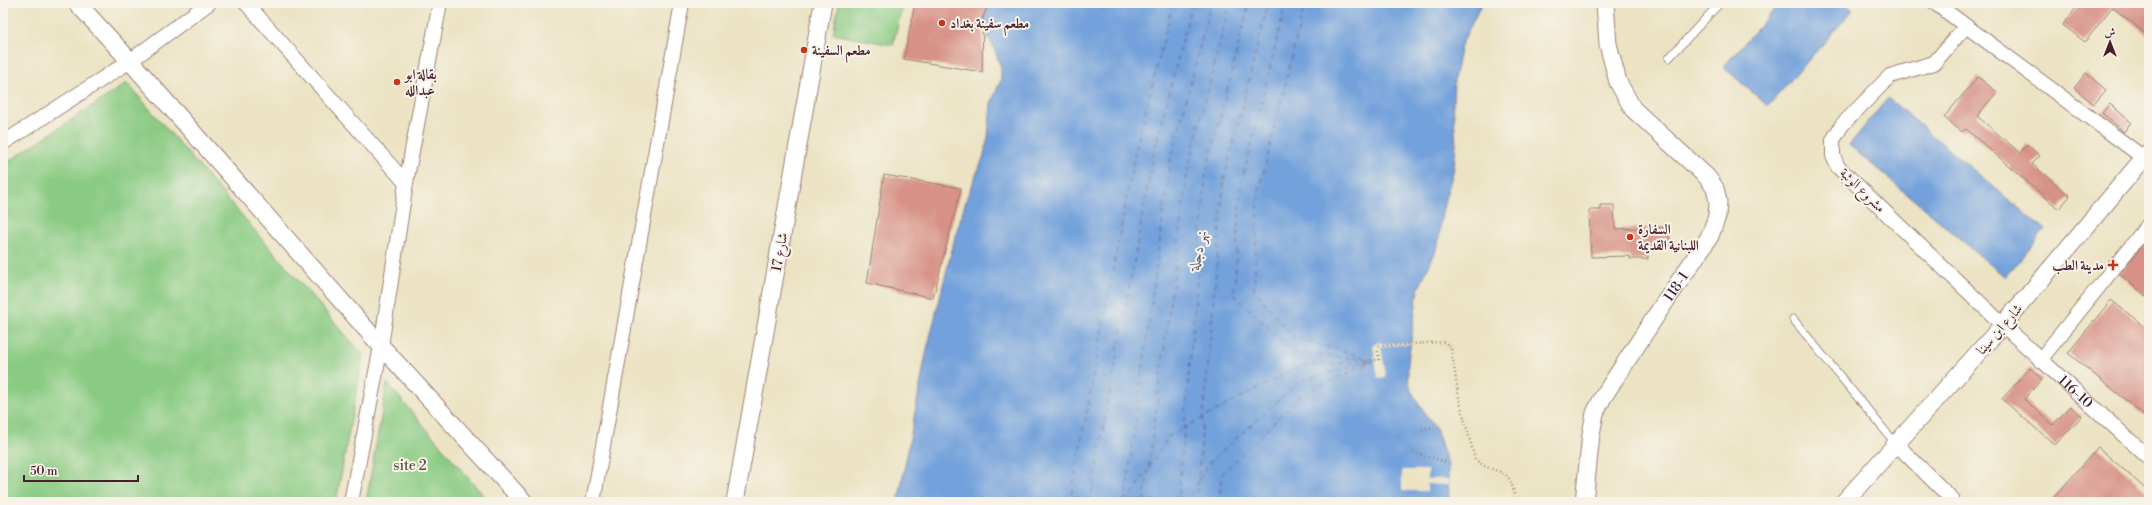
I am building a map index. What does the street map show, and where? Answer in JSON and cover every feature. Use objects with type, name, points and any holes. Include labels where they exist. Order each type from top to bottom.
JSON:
[{"type":"street","points":[[77,3],[381,346],[524,502]]},
{"type":"street","points":[[3,143],[130,61],[209,3]]},
{"type":"street","points":[[246,3],[406,183]]},
{"type":"street","points":[[351,502],[381,346],[406,183],[440,3]]},
{"type":"street","points":[[593,502],[682,3]]},
{"type":"street","name":"شارع 17","points":[[735,502],[823,3]]},
{"type":"street","name":"118-1","points":[[1584,502],[1591,434],[1595,413],[1603,397],[1710,236],[1717,216],[1718,202],[1715,188],[1707,177],[1633,109],[1618,82],[1608,44],[1605,3]]},
{"type":"street","points":[[1935,3],[2147,155]]},
{"type":"street","name":"مشروع الوثبة","points":[[1966,26],[1934,63],[1890,76],[1842,125],[1833,140],[1833,156],[1838,167],[2003,325]]},
{"type":"street","name":"شارع ابن سينا","points":[[1844,502],[2003,325],[2147,155]]},
{"type":"street","points":[[2040,360],[2149,224]]},
{"type":"street","name":"116-10","points":[[2003,325],[2149,458]]},
{"type":"street","points":[[1896,444],[1950,501]]},
{"type":"lane","points":[[1669,58],[1720,3]]},
{"type":"lane","points":[[1793,319],[1896,444]]},
{"type":"path","points":[[1375,360],[1379,360],[1377,346],[1444,342],[1451,347],[1459,399],[1475,459],[1481,465],[1506,474],[1514,488],[1515,502]]},
{"type":"path","points":[[1422,429],[1434,427]]},
{"type":"path","points":[[1413,453],[1447,462]]},
{"type":"green space","points":[[839,3],[903,3],[893,45],[833,34]]},
{"type":"green space","points":[[127,83],[363,355],[336,502],[3,502],[3,165]]},
{"type":"green space","name":"site 2","points":[[387,383],[489,502],[366,502]]},
{"type":"water","name":"نهر دجلة","points":[[989,3],[1482,3],[1461,45],[1454,80],[1453,103],[1456,145],[1454,168],[1442,212],[1438,246],[1418,290],[1408,362],[1408,377],[1411,391],[1437,431],[1448,465],[1449,502],[898,502],[927,349],[954,241],[967,197],[983,158],[988,138],[991,103],[1001,80],[1001,68],[983,25],[985,10]]},
{"type":"water","points":[[1780,3],[1845,3],[1853,10],[1768,106],[1723,67]]},
{"type":"water","points":[[1888,98],[2045,230],[2005,277],[1849,145]]},
{"type":"pier","points":[[1380,342],[1381,344],[1411,342],[1410,344],[1381,346],[1386,377],[1378,378],[1373,344]]},
{"type":"pier","points":[[1402,470],[1427,470],[1427,479],[1448,479],[1448,485],[1427,484],[1427,491],[1402,491]]},
{"type":"building","points":[[915,3],[989,3],[983,17],[982,72],[904,59]]},
{"type":"building","points":[[2080,3],[2149,3],[2149,36],[2112,7],[2085,42],[2063,25]]},
{"type":"building","points":[[2086,73],[2106,90],[2094,104],[2074,88]]},
{"type":"building","points":[[1978,77],[1997,92],[1977,116],[2020,153],[2027,144],[2040,156],[2032,164],[2070,196],[2059,209],[1966,129],[1962,132],[1944,117]]},
{"type":"building","points":[[2110,104],[2131,122],[2124,132],[2102,113]]},
{"type":"building","points":[[884,175],[961,188],[933,298],[867,283]]},
{"type":"building","name":"السفارة اللبنانية القديمة","points":[[1600,205],[1614,205],[1615,229],[1669,227],[1670,246],[1647,246],[1648,259],[1630,259],[1630,256],[1591,257],[1589,210],[1600,210]]},
{"type":"building","points":[[2143,245],[2149,251],[2149,299],[2120,274]]},
{"type":"building","points":[[2111,300],[2149,330],[2149,419],[2068,353]]},
{"type":"building","points":[[2030,368],[2042,379],[2024,399],[2053,425],[2070,406],[2082,416],[2055,445],[2002,399]]},
{"type":"building","points":[[2098,447],[2149,492],[2149,502],[2050,502]]},
{"type":"ferry route","points":[[1070,502],[1135,152],[1173,3]]},
{"type":"ferry route","points":[[1090,502],[1153,157],[1192,3]]},
{"type":"ferry route","points":[[1125,502],[1170,163],[1211,3]]},
{"type":"ferry route","points":[[1144,502],[1188,169],[1230,3]]},
{"type":"ferry route","points":[[1178,502],[1206,174],[1249,3]]},
{"type":"ferry route","points":[[1196,502],[1224,180],[1268,3]]},
{"type":"ferry route","points":[[1286,3],[1241,185],[1234,295],[1296,353],[1375,360]]},
{"type":"ferry route","points":[[1305,3],[1259,191],[1254,289],[1293,337],[1373,360]]},
{"type":"ferry route","points":[[1149,468],[1169,436],[1298,367],[1371,361]]},
{"type":"ferry route","points":[[1199,479],[1208,464],[1300,381],[1373,361]]},
{"type":"ferry route","points":[[1219,502],[1222,474],[1302,394],[1375,361]]},
{"type":"ferry route","points":[[1128,502],[1147,471]]},
{"type":"ferry route","points":[[1186,502],[1198,482]]},
{"type":"place","name":"مطعم سفينة بغداد","points":[[942,23]]},
{"type":"place","name":"مطعم السفينة","points":[[804,50]]},
{"type":"place","name":"بقالة ابو عبدالله","points":[[397,82]]},
{"type":"place","name":"السفارة اللبنانية القديمة","points":[[1630,237]]},
{"type":"place","name":"مدينة الطب","points":[[2113,265]]}]
